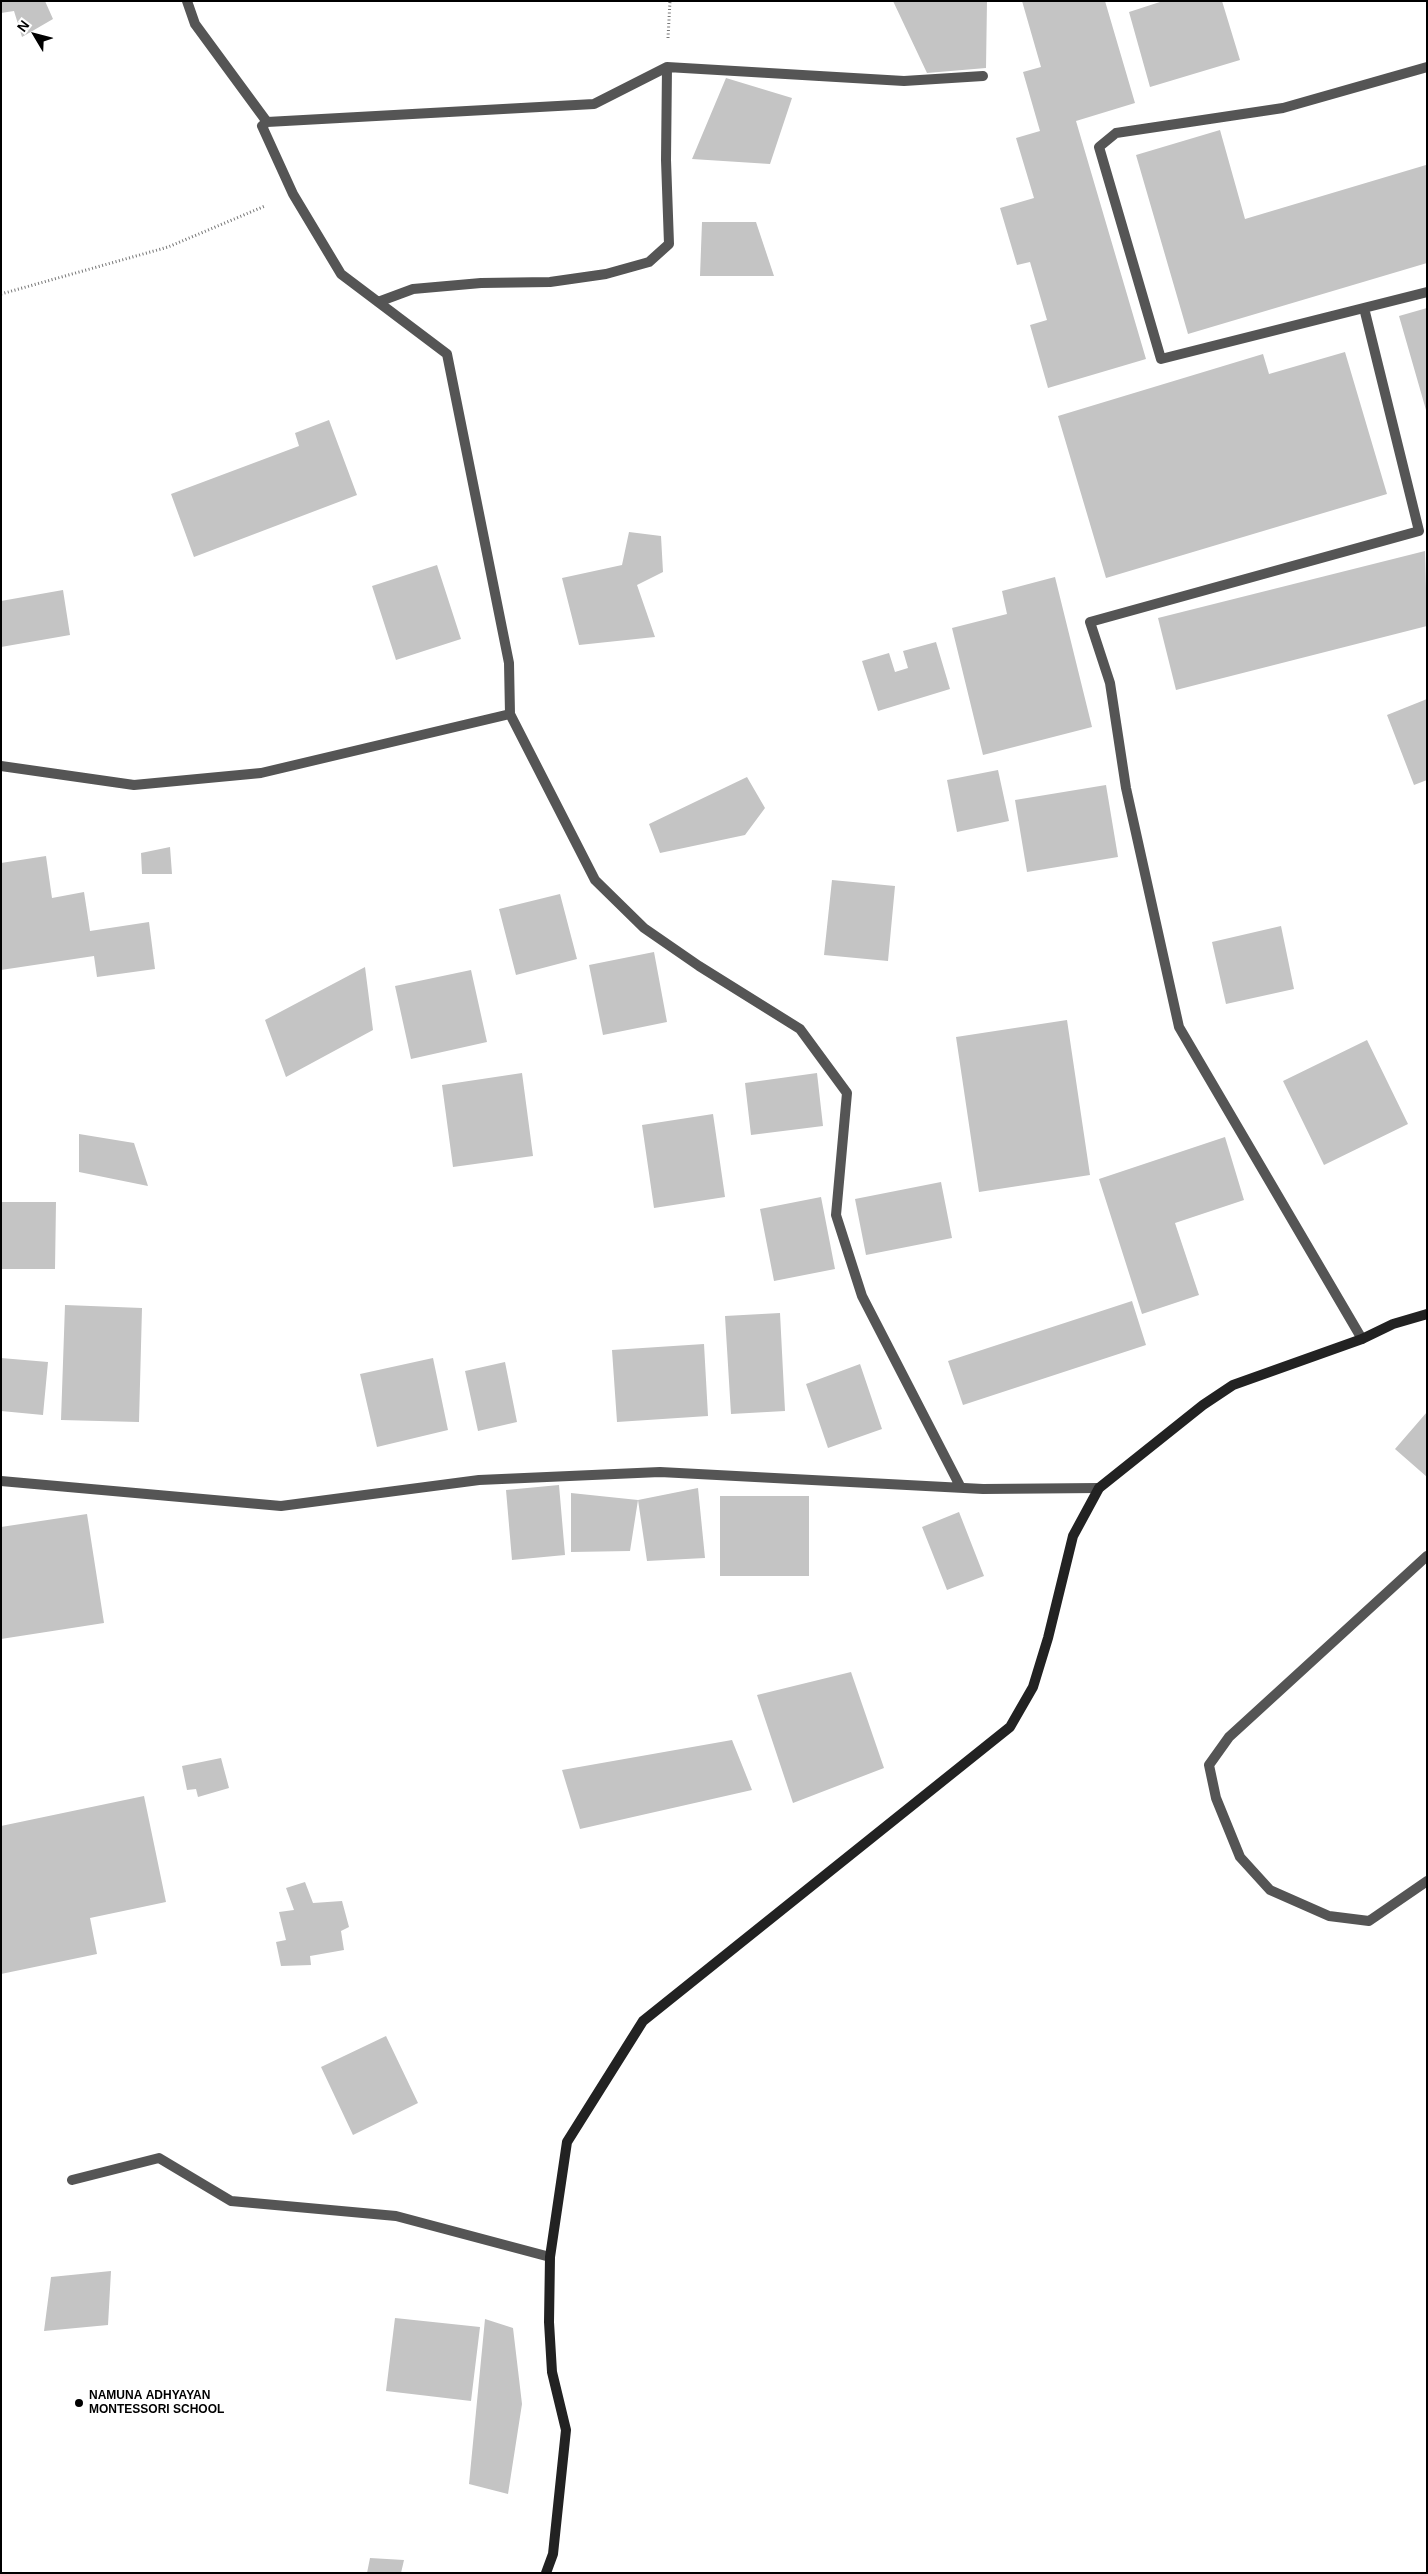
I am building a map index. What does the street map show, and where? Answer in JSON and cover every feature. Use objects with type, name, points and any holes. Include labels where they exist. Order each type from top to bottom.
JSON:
[{"type":"main road","points":[[546,2573],[553,2554],[566,2430],[552,2372],[549,2322],[550,2257],[567,2142],[643,2021],[1010,1727],[1033,1687],[1048,1638],[1073,1536],[1099,1488],[1203,1405],[1233,1385],[1362,1339],[1393,1324],[1427,1314]]},
{"type":"street","points":[[187,1],[195,24],[267,122]]},
{"type":"street","points":[[1427,66],[1283,108],[1116,133],[1099,147],[1161,359],[1427,292]]},
{"type":"street","points":[[378,302],[413,289],[481,283],[550,282],[606,274],[649,262],[669,244],[666,160],[667,67]]},
{"type":"street","points":[[960,1486],[862,1296],[836,1215],[847,1093],[800,1029],[699,966],[644,928],[595,880],[510,714],[509,663],[447,354],[341,274],[293,194],[262,126],[267,122],[594,104],[667,67],[904,81],[983,76]]},
{"type":"street","points":[[1362,1339],[1179,1027],[1126,788],[1110,683],[1090,622],[1419,532],[1364,308]]},
{"type":"street","points":[[1,766],[134,785],[261,773],[510,714]]},
{"type":"street","points":[[1,1481],[282,1506],[479,1480],[660,1472],[983,1488],[1099,1488]]},
{"type":"street","points":[[1427,1556],[1229,1738],[1210,1764],[1216,1798],[1240,1857],[1270,1890],[1329,1916],[1369,1921],[1427,1881]]},
{"type":"street","points":[[72,2180],[159,2158],[231,2201],[396,2216],[550,2257]]},
{"type":"path","points":[[667,67],[670,1]]},
{"type":"path","points":[[1,294],[168,247],[293,194]]},
{"type":"building","points":[[1,1],[45,1],[53,19],[22,37],[14,11],[1,13]]},
{"type":"building","points":[[893,1],[987,1],[986,68],[927,73]]},
{"type":"building","points":[[1022,1],[1105,1],[1135,103],[1076,121],[1146,359],[1048,388],[1030,325],[1047,320],[1030,262],[1017,265],[1000,208],[1034,198],[1016,138],[1040,131],[1023,72],[1041,67]]},
{"type":"building","points":[[1163,1],[1222,1],[1240,60],[1150,87],[1129,12]]},
{"type":"building","points":[[726,78],[792,98],[770,164],[692,159]]},
{"type":"building","points":[[1220,130],[1245,219],[1426,165],[1427,263],[1188,334],[1136,155]]},
{"type":"building","points":[[702,222],[756,222],[774,276],[700,276]]},
{"type":"building","points":[[1427,308],[1427,410],[1426,410],[1399,316]]},
{"type":"building","points":[[1345,352],[1387,494],[1106,578],[1058,416],[1263,354],[1269,374]]},
{"type":"building","points":[[329,420],[357,495],[194,557],[171,494],[299,446],[295,433]]},
{"type":"building","points":[[629,532],[661,536],[663,572],[637,585],[655,637],[579,645],[562,578],[622,565]]},
{"type":"building","points":[[1425,551],[1427,626],[1176,690],[1158,618]]},
{"type":"building","points":[[437,565],[461,639],[396,660],[372,586]]},
{"type":"building","points":[[1055,577],[1092,727],[983,755],[952,628],[1007,614],[1002,591]]},
{"type":"building","points":[[63,590],[70,635],[1,647],[1,601]]},
{"type":"building","points":[[936,642],[950,689],[878,711],[862,661],[889,653],[895,672],[908,668],[903,651]]},
{"type":"building","points":[[1427,699],[1427,780],[1414,785],[1387,715]]},
{"type":"building","points":[[998,770],[1009,821],[957,832],[947,780]]},
{"type":"building","points":[[747,777],[765,808],[745,835],[660,853],[649,824]]},
{"type":"building","points":[[1106,785],[1118,857],[1027,872],[1015,800]]},
{"type":"building","points":[[170,847],[172,874],[142,874],[141,853]]},
{"type":"building","points":[[46,856],[52,898],[84,892],[90,931],[149,922],[155,969],[97,977],[94,956],[1,970],[1,863]]},
{"type":"building","points":[[832,880],[895,886],[888,961],[824,955]]},
{"type":"building","points":[[560,894],[577,959],[516,975],[499,909]]},
{"type":"building","points":[[1281,926],[1294,989],[1226,1004],[1212,942]]},
{"type":"building","points":[[654,952],[667,1022],[603,1035],[589,965]]},
{"type":"building","points":[[365,967],[373,1030],[286,1077],[265,1020]]},
{"type":"building","points":[[471,970],[487,1042],[411,1059],[395,986]]},
{"type":"building","points":[[1067,1020],[1090,1175],[979,1192],[956,1037]]},
{"type":"building","points":[[1367,1040],[1408,1124],[1324,1165],[1283,1081]]},
{"type":"building","points":[[522,1073],[533,1156],[453,1167],[442,1085]]},
{"type":"building","points":[[817,1073],[823,1126],[751,1135],[745,1083]]},
{"type":"building","points":[[713,1114],[725,1197],[654,1208],[642,1125]]},
{"type":"building","points":[[79,1134],[134,1143],[148,1186],[79,1172]]},
{"type":"building","points":[[1225,1137],[1244,1200],[1175,1223],[1199,1295],[1142,1314],[1099,1179]]},
{"type":"building","points":[[941,1182],[952,1238],[866,1255],[855,1199]]},
{"type":"building","points":[[821,1197],[835,1269],[774,1281],[760,1209]]},
{"type":"building","points":[[1,1202],[56,1202],[55,1269],[1,1269]]},
{"type":"building","points":[[1132,1301],[1146,1345],[963,1405],[948,1361]]},
{"type":"building","points":[[65,1305],[142,1308],[139,1422],[61,1420]]},
{"type":"building","points":[[780,1313],[785,1411],[731,1414],[725,1316]]},
{"type":"building","points":[[704,1344],[708,1416],[617,1422],[612,1350]]},
{"type":"building","points":[[1,1358],[48,1362],[43,1415],[1,1411]]},
{"type":"building","points":[[433,1358],[448,1430],[377,1447],[360,1374]]},
{"type":"building","points":[[505,1362],[517,1422],[478,1431],[465,1371]]},
{"type":"building","points":[[860,1364],[882,1429],[828,1448],[806,1384]]},
{"type":"building","points":[[1427,1412],[1427,1477],[1395,1449]]},
{"type":"building","points":[[559,1485],[565,1555],[512,1560],[506,1490]]},
{"type":"building","points":[[698,1488],[705,1558],[647,1561],[638,1500]]},
{"type":"building","points":[[571,1493],[638,1500],[630,1551],[571,1552]]},
{"type":"building","points":[[720,1496],[809,1496],[809,1576],[720,1576]]},
{"type":"building","points":[[959,1512],[984,1576],[947,1590],[922,1527]]},
{"type":"building","points":[[87,1514],[104,1623],[1,1639],[1,1527]]},
{"type":"building","points":[[851,1672],[884,1768],[793,1803],[757,1695]]},
{"type":"building","points":[[732,1740],[752,1790],[580,1829],[562,1770]]},
{"type":"building","points":[[221,1758],[229,1788],[198,1797],[196,1789],[187,1790],[182,1766]]},
{"type":"building","points":[[144,1796],[166,1902],[90,1918],[97,1954],[1,1974],[1,1826]]},
{"type":"building","points":[[305,1882],[313,1903],[342,1901],[349,1927],[341,1931],[344,1950],[310,1956],[311,1965],[281,1966],[276,1942],[286,1940],[279,1912],[294,1910],[286,1888]]},
{"type":"building","points":[[386,2036],[418,2103],[353,2135],[321,2067]]},
{"type":"building","points":[[111,2271],[108,2325],[44,2331],[51,2277]]},
{"type":"building","points":[[395,2318],[480,2327],[471,2401],[386,2391]]},
{"type":"building","points":[[485,2319],[513,2328],[522,2404],[508,2494],[469,2484]]},
{"type":"building","points":[[370,2558],[404,2560],[401,2573],[367,2573]]},
{"type":"place","name":"NAMUNA ADHYAYAN MONTESSORI SCHOOL","points":[[79,2403]]}]
